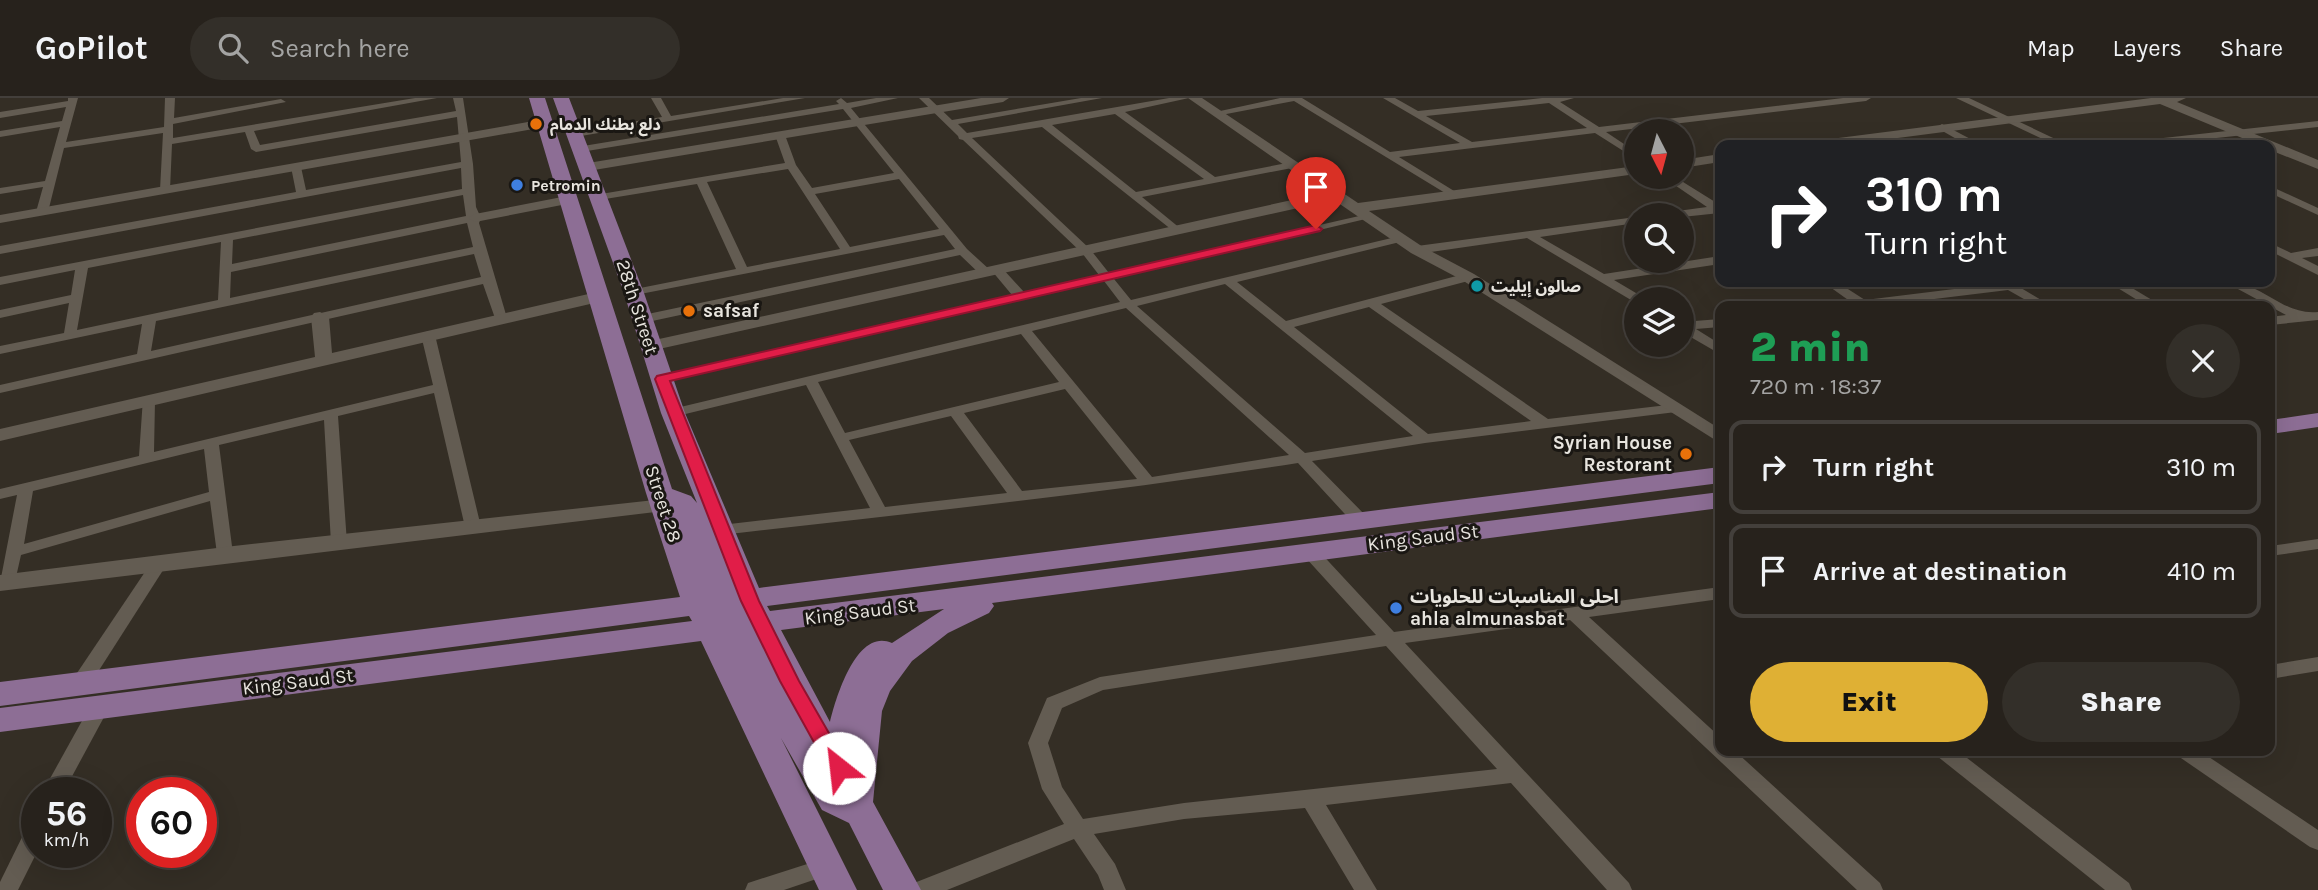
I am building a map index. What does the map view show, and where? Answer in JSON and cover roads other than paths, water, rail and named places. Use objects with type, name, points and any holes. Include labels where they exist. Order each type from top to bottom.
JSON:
[{"type":"main road","name":"Street 28","points":[[537,98],[661,499]]},
{"type":"main road","name":"28th Street","points":[[561,98],[635,293],[673,413],[721,530],[730,616],[839,768],[902,890]]},
{"type":"main road","points":[[2275,411],[2318,406]]},
{"type":"main road","points":[[2275,426],[2318,420]]},
{"type":"main road","name":"King Saud St","points":[[0,720],[730,616],[1361,521],[1715,476]]},
{"type":"main road","points":[[661,499],[682,502],[688,510],[834,878]]},
{"type":"main road","name":"King Saud St","points":[[0,694],[730,616],[958,600],[1715,501]]},
{"type":"main road","points":[[730,616],[827,790],[834,800],[859,808],[861,732],[867,706],[878,681],[899,652],[931,628],[965,611],[1026,590]]},
{"type":"main road","points":[[839,768],[850,699],[862,672],[894,639],[958,600]]},
{"type":"street","points":[[165,190],[170,98]]},
{"type":"street","points":[[168,142],[249,129],[387,101],[432,98]]},
{"type":"street","points":[[458,98],[468,164],[468,191],[487,279],[501,318]]},
{"type":"street","points":[[656,98],[668,119]]},
{"type":"street","points":[[581,150],[668,119],[746,102],[800,98]]},
{"type":"street","points":[[581,150],[842,102],[893,98]]},
{"type":"street","points":[[924,98],[962,137],[1086,250],[1128,303],[1300,457],[1361,521]]},
{"type":"street","points":[[581,150],[780,135],[1003,98]]},
{"type":"street","points":[[949,123],[1097,98]]},
{"type":"street","points":[[962,137],[1184,98]]},
{"type":"street","points":[[1194,98],[1417,250],[1468,277],[1715,434]]},
{"type":"street","points":[[1216,113],[1295,98],[1455,196]]},
{"type":"street","points":[[1388,98],[1472,146]]},
{"type":"street","points":[[1477,98],[1493,107]]},
{"type":"street","points":[[1416,114],[1569,98]]},
{"type":"street","points":[[1389,155],[1866,98]]},
{"type":"street","points":[[1961,98],[2052,140]]},
{"type":"street","points":[[1850,140],[2180,98]]},
{"type":"street","points":[[2159,99],[2259,140]]},
{"type":"street","points":[[0,115],[72,100],[42,212]]},
{"type":"street","points":[[60,146],[169,126],[281,100],[285,122]]},
{"type":"street","points":[[1551,100],[1624,148]]},
{"type":"street","points":[[842,102],[963,251],[1036,306]]},
{"type":"street","points":[[1116,110],[1212,180]]},
{"type":"street","points":[[249,129],[256,149],[462,113]]},
{"type":"street","points":[[0,134],[66,123]]},
{"type":"street","points":[[0,219],[545,124]]},
{"type":"street","points":[[1044,124],[1177,231]]},
{"type":"street","points":[[2187,140],[2238,131],[2318,124]]},
{"type":"street","points":[[1942,127],[1965,140]]},
{"type":"street","points":[[780,135],[791,165],[847,251]]},
{"type":"street","points":[[2275,147],[2318,165]]},
{"type":"street","points":[[1694,162],[1715,160]]},
{"type":"street","points":[[0,281],[82,265],[157,236],[302,195],[468,164]]},
{"type":"street","points":[[599,197],[791,165]]},
{"type":"street","points":[[1133,196],[1292,165]]},
{"type":"street","points":[[296,167],[302,195]]},
{"type":"street","points":[[673,413],[1023,328],[1036,306],[1109,278],[1362,212],[1624,172]]},
{"type":"street","points":[[809,192],[902,175]]},
{"type":"street","points":[[701,180],[743,271]]},
{"type":"street","points":[[0,191],[50,183]]},
{"type":"street","points":[[1688,189],[1715,206]]},
{"type":"street","points":[[0,250],[157,236],[228,237],[468,191]]},
{"type":"street","points":[[2275,191],[2318,212]]},
{"type":"street","points":[[650,346],[1336,195]]},
{"type":"street","points":[[227,269],[568,200]]},
{"type":"street","points":[[1694,212],[1715,209]]},
{"type":"street","points":[[1417,250],[1624,222]]},
{"type":"street","points":[[635,293],[947,231]]},
{"type":"street","points":[[1531,236],[1624,291]]},
{"type":"street","points":[[224,303],[228,237]]},
{"type":"street","points":[[662,379],[1036,306],[1128,303],[1400,239]]},
{"type":"street","points":[[868,247],[883,268]]},
{"type":"street","points":[[0,350],[480,249]]},
{"type":"street","points":[[2275,250],[2318,271]]},
{"type":"street","points":[[643,319],[963,251]]},
{"type":"street","points":[[2288,257],[2318,252]]},
{"type":"street","points":[[1602,278],[1715,261]]},
{"type":"street","points":[[70,335],[82,265]]},
{"type":"street","points":[[1282,326],[1468,277]]},
{"type":"street","points":[[0,389],[487,279]]},
{"type":"street","points":[[1226,279],[1425,439]]},
{"type":"street","points":[[1837,287],[1858,301]]},
{"type":"street","points":[[1885,301],[1985,287]]},
{"type":"street","points":[[2012,287],[2036,301]]},
{"type":"street","points":[[2123,287],[2146,301]]},
{"type":"street","points":[[2241,287],[2268,301]]},
{"type":"street","points":[[0,435],[597,297]]},
{"type":"street","points":[[0,314],[76,298]]},
{"type":"street","points":[[1372,303],[1544,423]]},
{"type":"street","points":[[2275,305],[2301,318]]},
{"type":"street","points":[[2275,321],[2318,316]]},
{"type":"street","points":[[320,317],[324,359]]},
{"type":"street","points":[[143,357],[150,318]]},
{"type":"street","points":[[1694,326],[1715,324]]},
{"type":"street","points":[[1023,328],[1148,482]]},
{"type":"street","points":[[1694,334],[1715,347]]},
{"type":"street","points":[[428,335],[473,527]]},
{"type":"street","points":[[810,380],[880,513]]},
{"type":"street","points":[[841,438],[1068,384]]},
{"type":"street","points":[[0,494],[440,387]]},
{"type":"street","points":[[146,459],[148,401]]},
{"type":"street","points":[[721,530],[1148,482],[1425,439],[1676,408]]},
{"type":"street","points":[[956,411],[1018,497]]},
{"type":"street","points":[[331,414],[339,543]]},
{"type":"street","points":[[212,443],[225,554]]},
{"type":"street","points":[[26,488],[14,552],[4,582],[473,527],[661,499]]},
{"type":"street","points":[[14,552],[218,494]]},
{"type":"street","points":[[2275,550],[2318,544]]},
{"type":"street","points":[[1311,553],[1621,890]]},
{"type":"street","points":[[80,684],[159,564]]},
{"type":"street","points":[[1115,890],[1107,871],[1052,789],[1038,743],[1054,703],[1100,684],[1390,639],[1715,594]]},
{"type":"street","points":[[1574,613],[1715,744]]},
{"type":"street","points":[[2275,670],[2318,664]]},
{"type":"street","points":[[61,777],[100,706]]},
{"type":"street","points":[[1727,756],[1871,890]]},
{"type":"street","points":[[1950,756],[2121,890]]},
{"type":"street","points":[[2192,756],[2318,841]]},
{"type":"street","points":[[922,890],[1078,828],[1184,811],[1515,775]]},
{"type":"street","points":[[1311,799],[1367,890]]},
{"type":"street","points":[[8,880],[21,857]]},
{"type":"street","points":[[756,890],[834,878]]},
{"type":"place","name":"دلع بطنك الدمام","points":[[536,124]]},
{"type":"place","name":"Petromin","points":[[517,185]]},
{"type":"place","name":"صالون إيليت","points":[[1477,286]]},
{"type":"place","name":"safsaf","points":[[689,311]]},
{"type":"place","name":"Syrian House Restorant","points":[[1686,454]]},
{"type":"place","name":"احلى المناسبات للحلويات ahla almunasbat","points":[[1396,608]]}]
